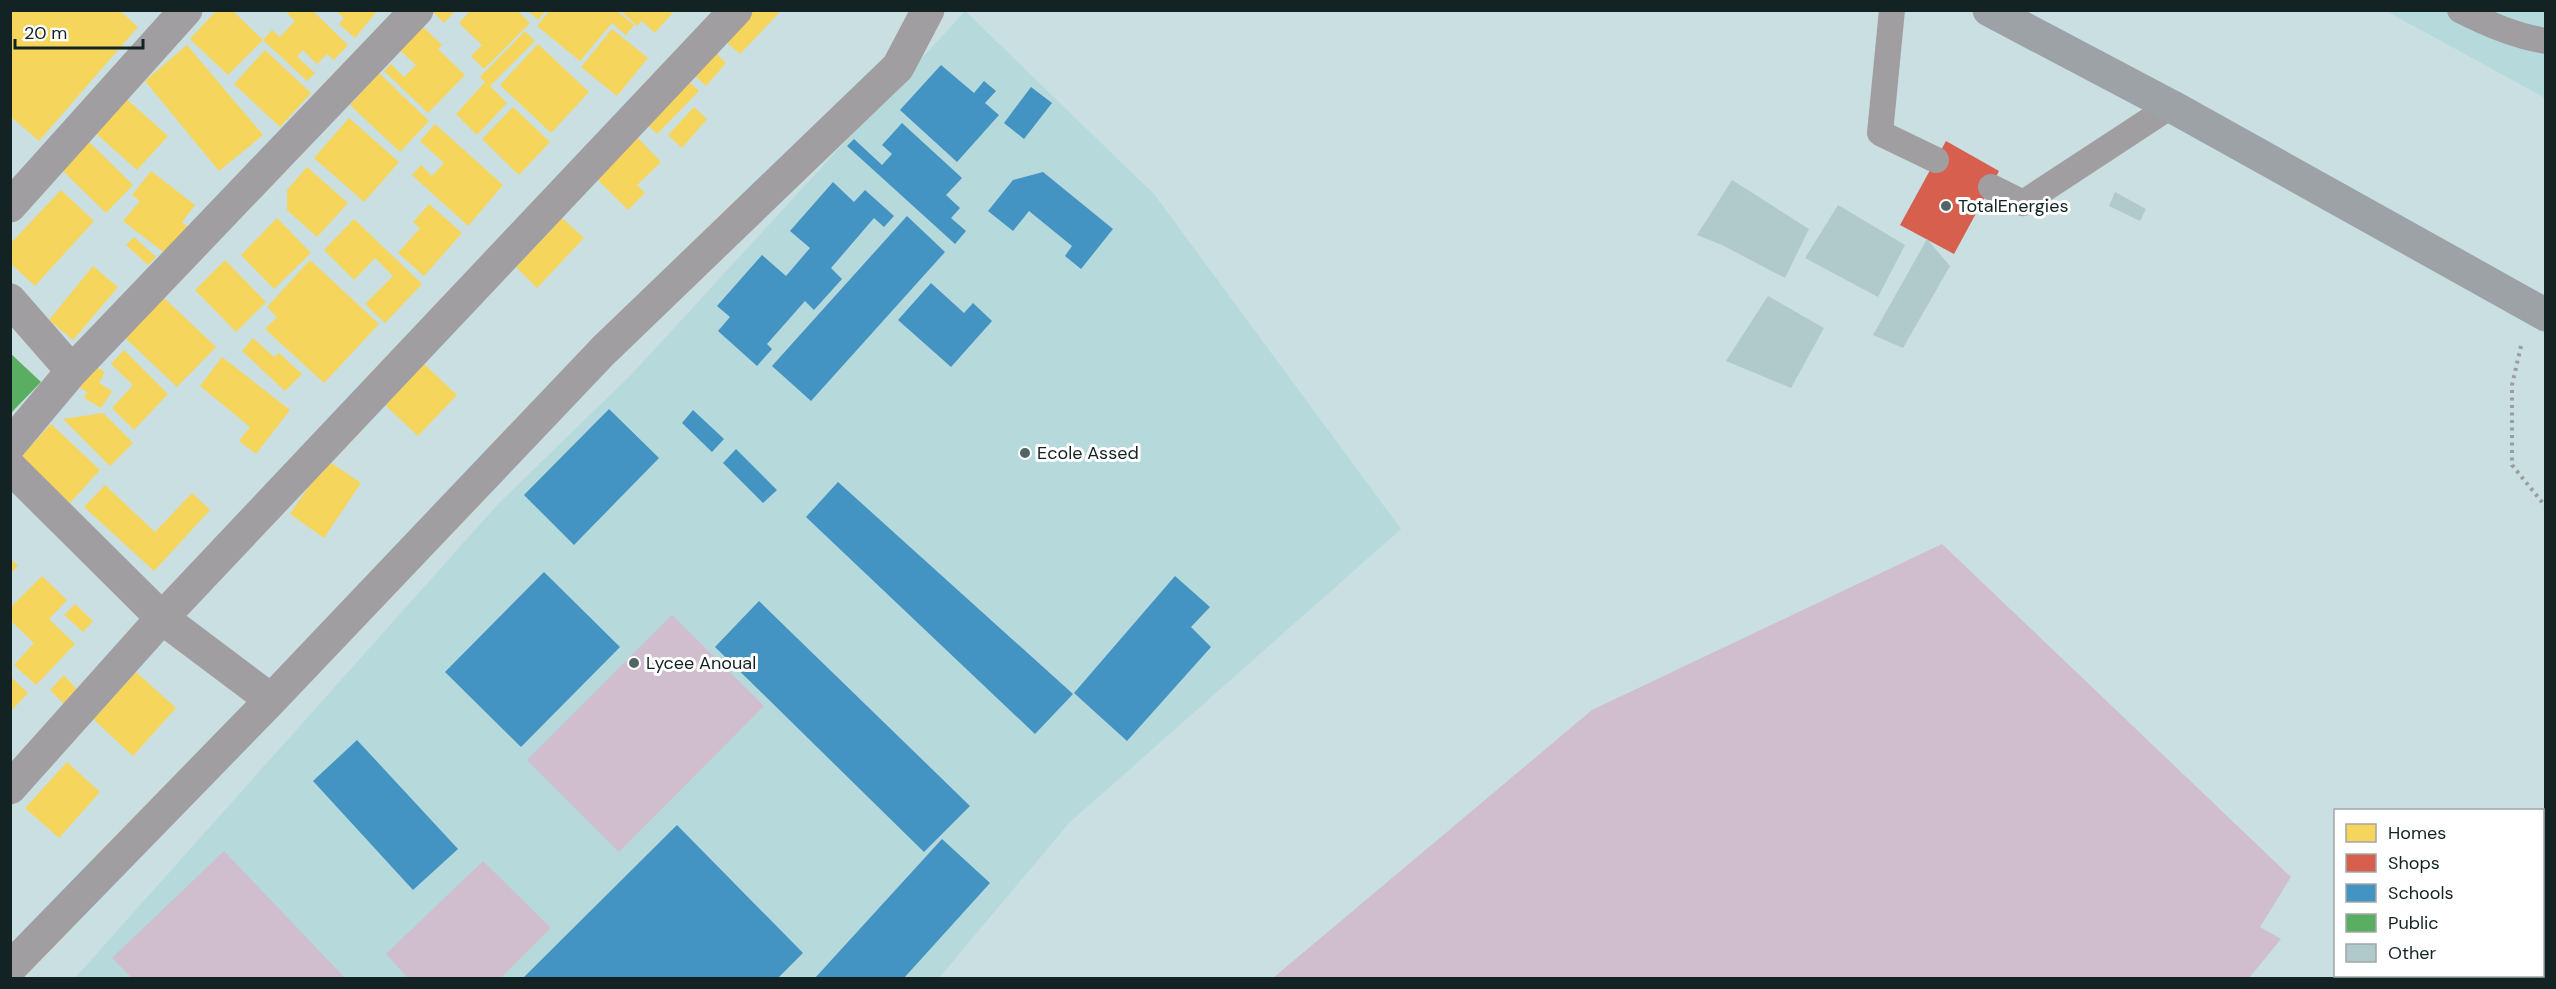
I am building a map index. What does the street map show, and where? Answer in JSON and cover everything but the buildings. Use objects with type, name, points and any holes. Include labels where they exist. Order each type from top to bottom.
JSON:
[{"type":"main road","points":[[1989,10],[2171,106],[2538,311]]},
{"type":"street","points":[[10,206],[186,10]]},
{"type":"street","points":[[10,445],[72,371],[417,10]]},
{"type":"street","points":[[10,788],[162,618],[736,10]]},
{"type":"street","points":[[10,968],[271,700],[603,351],[898,67],[928,10]]},
{"type":"street","points":[[10,300],[72,371]]},
{"type":"street","points":[[10,467],[162,618],[271,700]]},
{"type":"lane","points":[[1893,10],[1880,133],[1936,160]]},
{"type":"lane","points":[[2460,10],[2492,26],[2530,39],[2546,41]]},
{"type":"lane","points":[[1991,186],[2023,202],[2171,106]]},
{"type":"path","points":[[2538,311],[2512,385],[2512,465],[2546,507]]},
{"type":"shaded area","points":[[965,11],[1154,194],[1401,529],[1069,823],[939,978],[75,978],[499,503],[630,376]]},
{"type":"shaded area","points":[[2386,11],[2545,11],[2545,98]]},
{"type":"shaded area","points":[[1942,544],[2291,877],[2260,927],[2281,939],[2249,978],[1273,978],[1592,710]]},
{"type":"shaded area","points":[[672,615],[764,706],[619,852],[527,760]]},
{"type":"shaded area","points":[[224,851],[345,978],[132,978],[112,958]]},
{"type":"shaded area","points":[[483,861],[551,928],[501,978],[408,978],[386,954]]},
{"type":"place","name":"TotalEnergies","points":[[1946,206]]},
{"type":"place","name":"Ecole Assed","points":[[1025,453]]},
{"type":"place","name":"Lycee Anoual","points":[[634,663]]}]
